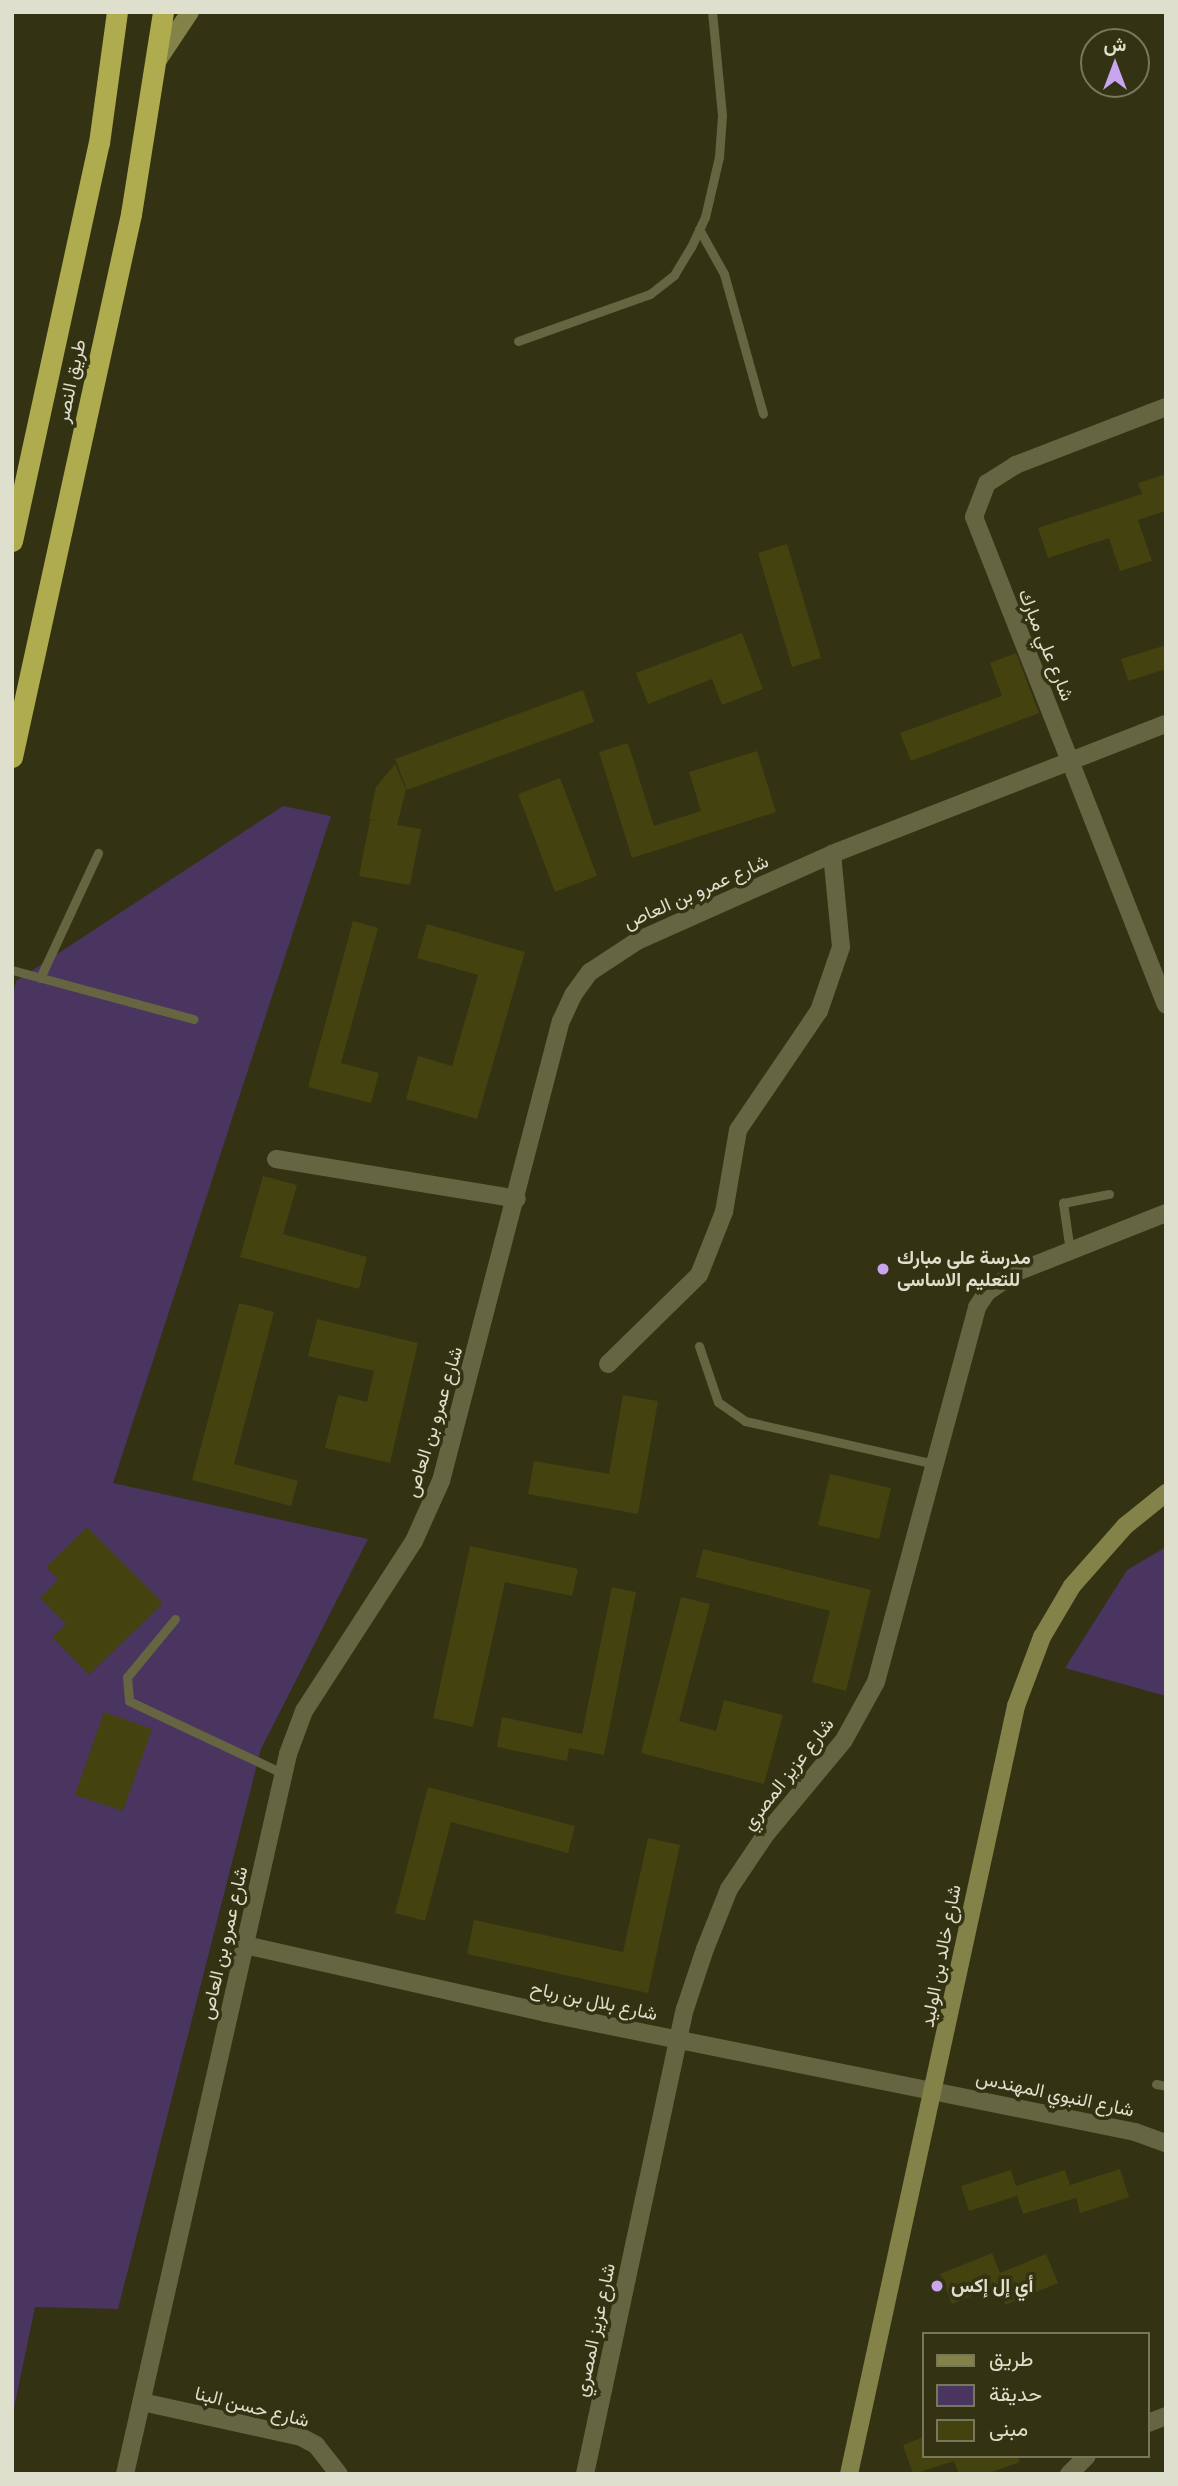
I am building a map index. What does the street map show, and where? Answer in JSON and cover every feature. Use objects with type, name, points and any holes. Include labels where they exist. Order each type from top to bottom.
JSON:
[{"type":"highway","name":"طريق النصر","points":[[12,541],[99,143],[117,12]]},
{"type":"highway","name":"طريق النصر","points":[[12,757],[131,214],[163,12]]},
{"type":"street","points":[[156,63],[190,12]]},
{"type":"street","name":"شارع علي مبارك","points":[[1166,407],[1016,465],[986,484],[976,499],[979,535],[1166,1005]]},
{"type":"street","name":"شارع عمرو بن العاص","points":[[125,2474],[284,1774],[304,1711],[414,1541],[442,1481],[561,1021],[590,972],[637,941],[832,854],[1166,724]]},
{"type":"street","points":[[608,1364],[699,1275],[724,1212],[738,1130],[819,1010],[841,947],[832,854]]},
{"type":"street","points":[[276,1159],[517,1199]]},
{"type":"street","name":"شارع عزيز المصري","points":[[585,2474],[679,2039],[729,1889],[765,1834],[844,1740],[876,1682],[937,1464],[977,1307],[1000,1282],[1166,1213]]},
{"type":"street","name":"شارع خالد بن الوليد","points":[[849,2474],[935,2091],[975,1889],[1030,1667],[1072,1586],[1125,1526],[1166,1493]]},
{"type":"street","name":"شارع بلال بن رباح","points":[[245,1945],[679,2039],[935,2091]]},
{"type":"street","name":"شارع النبوي المهندس","points":[[935,2091],[1135,2132],[1166,2143]]},
{"type":"street","name":"شارع حسن البنا","points":[[142,2402],[301,2437],[316,2445],[339,2474]]},
{"type":"street","points":[[1069,2474],[1085,2458]]},
{"type":"lane","points":[[518,341],[650,293],[674,275],[699,229],[719,157],[722,115],[712,12]]},
{"type":"lane","points":[[699,229],[724,274],[763,414]]},
{"type":"lane","points":[[40,978],[98,853]]},
{"type":"lane","points":[[12,970],[194,1019]]},
{"type":"lane","points":[[1070,1251],[1063,1203],[1109,1194]]},
{"type":"lane","points":[[699,1346],[718,1402],[745,1421],[937,1464]]},
{"type":"lane","points":[[175,1619],[127,1677],[130,1701],[284,1774]]},
{"type":"green space","points":[[283,806],[331,816],[113,1483],[368,1539],[261,1749],[118,2309],[35,2307],[12,2418],[12,997],[16,981]]},
{"type":"green space","points":[[1166,1547],[1166,1696],[1065,1668],[1127,1570]]},
{"type":"building","points":[[1166,474],[1166,511],[1138,520],[1152,561],[1120,571],[1109,538],[1048,558],[1038,528],[1142,494],[1138,483]]},
{"type":"building","points":[[787,544],[821,658],[792,667],[758,553]]},
{"type":"building","points":[[742,633],[763,689],[722,705],[712,679],[648,704],[636,673]]},
{"type":"building","points":[[1166,645],[1166,669],[1128,681],[1121,659]]},
{"type":"building","points":[[1016,653],[1039,713],[911,761],[900,733],[1002,696],[990,663]]},
{"type":"building","points":[[583,690],[594,722],[407,790],[395,759]]},
{"type":"building","points":[[628,743],[654,826],[701,811],[689,772],[757,751],[776,812],[632,858],[599,752]]},
{"type":"building","points":[[395,764],[406,790],[397,825],[421,829],[410,885],[359,876],[370,820],[379,821],[369,819],[376,787]]},
{"type":"building","points":[[560,778],[597,876],[555,892],[518,794]]},
{"type":"building","points":[[353,921],[378,928],[341,1063],[379,1073],[371,1103],[308,1087]]},
{"type":"building","points":[[427,924],[525,952],[477,1119],[406,1099],[418,1056],[452,1066],[478,975],[417,958]]},
{"type":"building","points":[[263,1176],[297,1185],[283,1234],[367,1257],[359,1289],[240,1257]]},
{"type":"building","points":[[239,1303],[274,1312],[234,1464],[298,1481],[291,1506],[192,1480]]},
{"type":"building","points":[[317,1319],[418,1343],[390,1463],[325,1448],[338,1395],[367,1402],[374,1371],[308,1356]]},
{"type":"building","points":[[623,1395],[658,1401],[638,1514],[528,1494],[534,1461],[609,1474]]},
{"type":"building","points":[[830,1474],[891,1488],[879,1539],[818,1525]]},
{"type":"building","points":[[87,1527],[163,1603],[89,1675],[52,1637],[66,1624],[40,1598],[58,1579],[46,1567]]},
{"type":"building","points":[[470,1546],[578,1569],[572,1596],[505,1582],[473,1727],[433,1718]]},
{"type":"building","points":[[703,1549],[871,1590],[846,1691],[812,1682],[830,1611],[696,1577]]},
{"type":"building","points":[[612,1587],[636,1592],[604,1755],[569,1748],[567,1761],[497,1747],[502,1717],[582,1734]]},
{"type":"building","points":[[681,1597],[710,1604],[679,1721],[716,1731],[724,1700],[783,1715],[764,1784],[641,1753]]},
{"type":"building","points":[[104,1712],[152,1729],[123,1811],[75,1795]]},
{"type":"building","points":[[428,1787],[575,1826],[568,1853],[451,1822],[425,1921],[395,1913]]},
{"type":"building","points":[[648,1838],[680,1845],[648,1993],[467,1954],[474,1920],[623,1952]]},
{"type":"building","points":[[1120,2169],[1129,2197],[1080,2213],[1076,2198],[1023,2214],[1017,2196],[969,2211],[961,2186],[1011,2170],[1016,2186],[1065,2170],[1070,2185]]},
{"type":"building","points":[[992,2253],[1000,2273],[1046,2254],[1058,2283],[1005,2305],[997,2285],[952,2304],[940,2274]]},
{"type":"building","points":[[922,2438],[922,2458],[1019,2458],[1020,2462],[986,2474],[959,2474],[954,2461],[913,2474],[903,2445]]},
{"type":"place","name":"مدرسة على مبارك للتعليم الاساسى","points":[[883,1269]]},
{"type":"place","name":"أي إل إكس","points":[[937,2286]]}]
